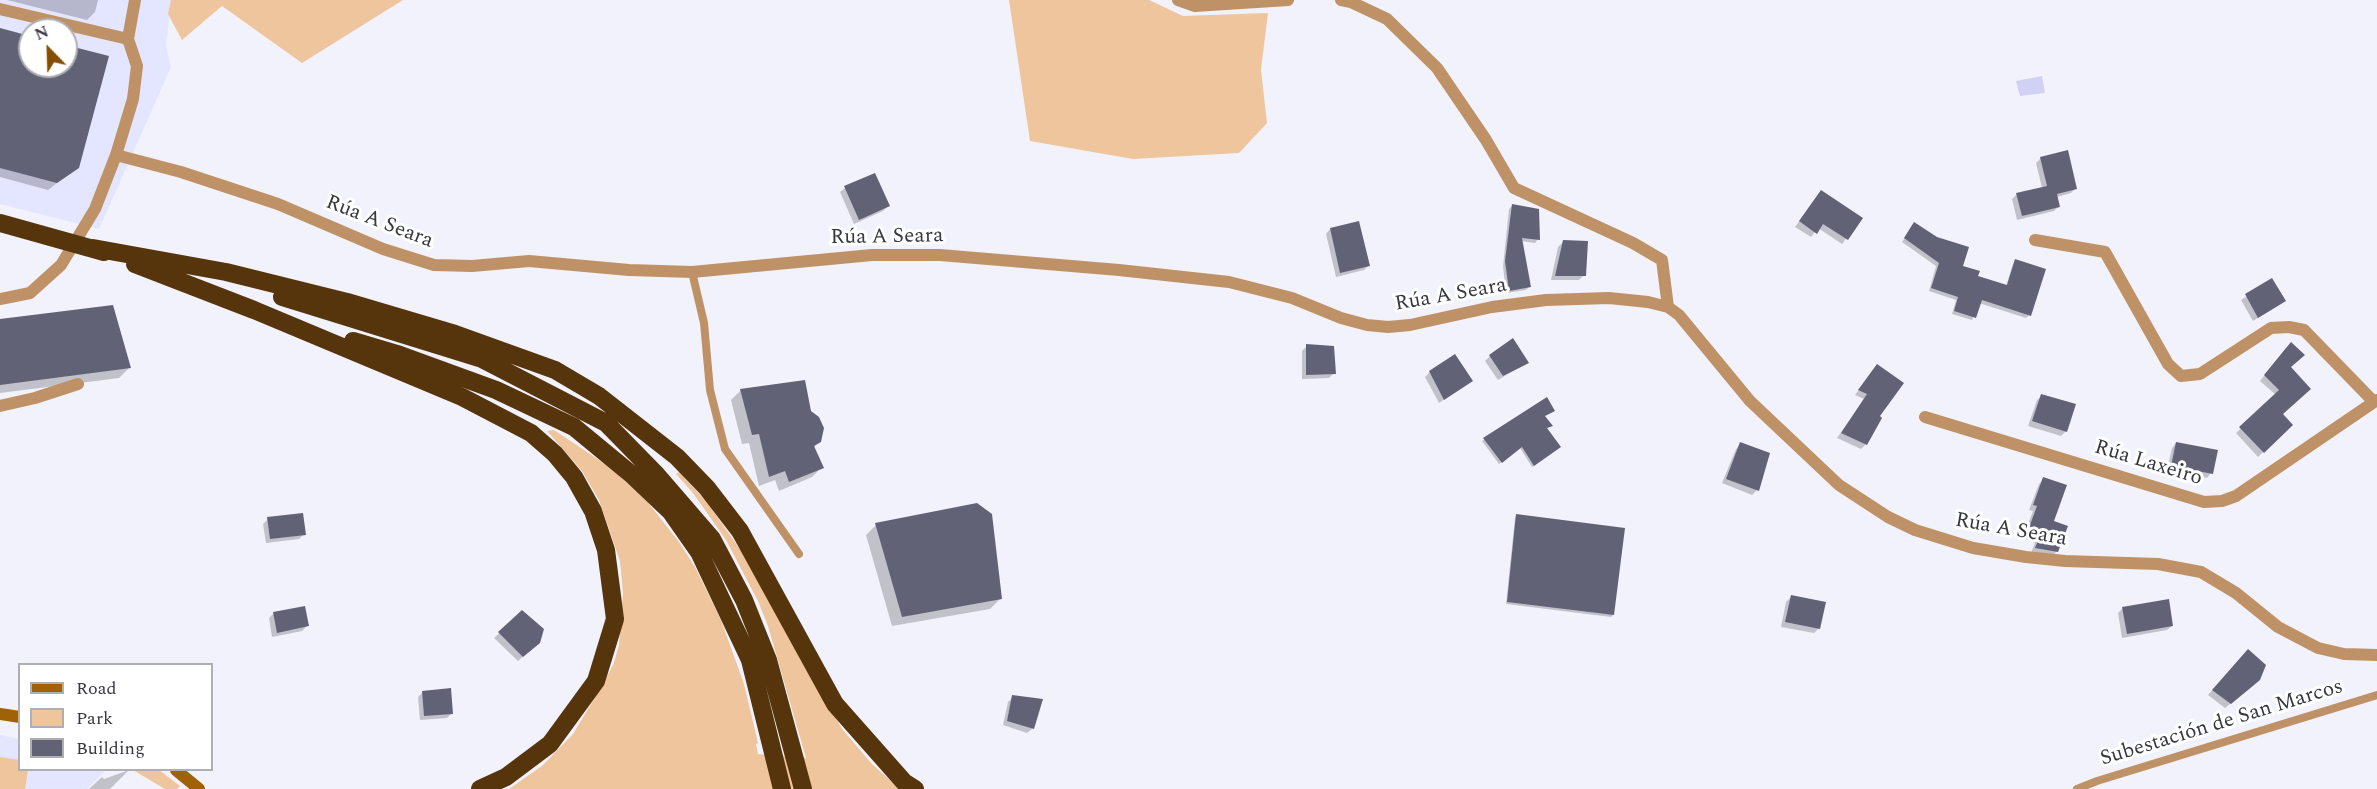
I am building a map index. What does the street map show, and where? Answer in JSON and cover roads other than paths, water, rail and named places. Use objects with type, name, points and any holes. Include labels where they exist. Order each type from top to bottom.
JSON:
[{"type":"highway","points":[[0,223],[93,248],[254,310],[462,397],[531,433],[555,454],[574,477],[593,512],[606,550],[615,619],[596,681],[550,744],[506,777],[480,789]]},
{"type":"highway","points":[[93,248],[226,272],[336,299],[455,334],[555,370],[599,396],[677,456],[707,488],[740,531],[835,704],[904,782],[915,789]]},
{"type":"highway","points":[[165,261],[482,359],[606,423],[655,473],[712,538],[744,600],[768,660],[803,789]]},
{"type":"highway","points":[[254,310],[400,355],[495,390],[574,427],[631,474],[671,512],[699,552],[750,660],[782,789]]},
{"type":"main road","points":[[0,714],[18,717]]},
{"type":"main road","points":[[177,771],[199,789]]},
{"type":"street","points":[[0,299],[30,293],[61,265],[95,209],[116,155],[133,99],[137,66],[128,39],[135,0]]},
{"type":"street","points":[[1178,0],[1195,6],[1288,0]]},
{"type":"street","points":[[1341,0],[1351,2],[1388,20],[1437,68],[1486,140],[1514,188],[1633,243],[1662,260],[1668,308]]},
{"type":"street","points":[[0,9],[128,39]]},
{"type":"street","name":"Rúa A Seara","points":[[116,155],[181,172],[278,204],[383,249],[434,265],[472,266],[529,261],[629,270],[692,272],[872,255],[940,255],[1229,282],[1292,298],[1341,318],[1367,325],[1388,327],[1410,325],[1492,307],[1546,300],[1609,298],[1648,302],[1668,308],[1679,315],[1750,401],[1839,485],[1868,505],[1906,526],[1973,548],[2026,558],[2158,564],[2201,572],[2236,593],[2278,627],[2318,648],[2344,654],[2377,655]]},
{"type":"street","name":"Rúa Laxeiro","points":[[1925,417],[2204,502],[2223,501],[2236,496],[2375,401],[2304,330],[2289,327],[2271,328],[2200,374],[2181,376],[2168,364],[2106,252],[2035,240]]},
{"type":"street","points":[[0,406],[36,398],[78,384]]},
{"type":"lane","points":[[692,272],[704,323],[710,390],[725,449],[799,554]]},
{"type":"lane","name":"Subestación de San Marcos","points":[[2078,789],[2097,781],[2377,695]]}]
